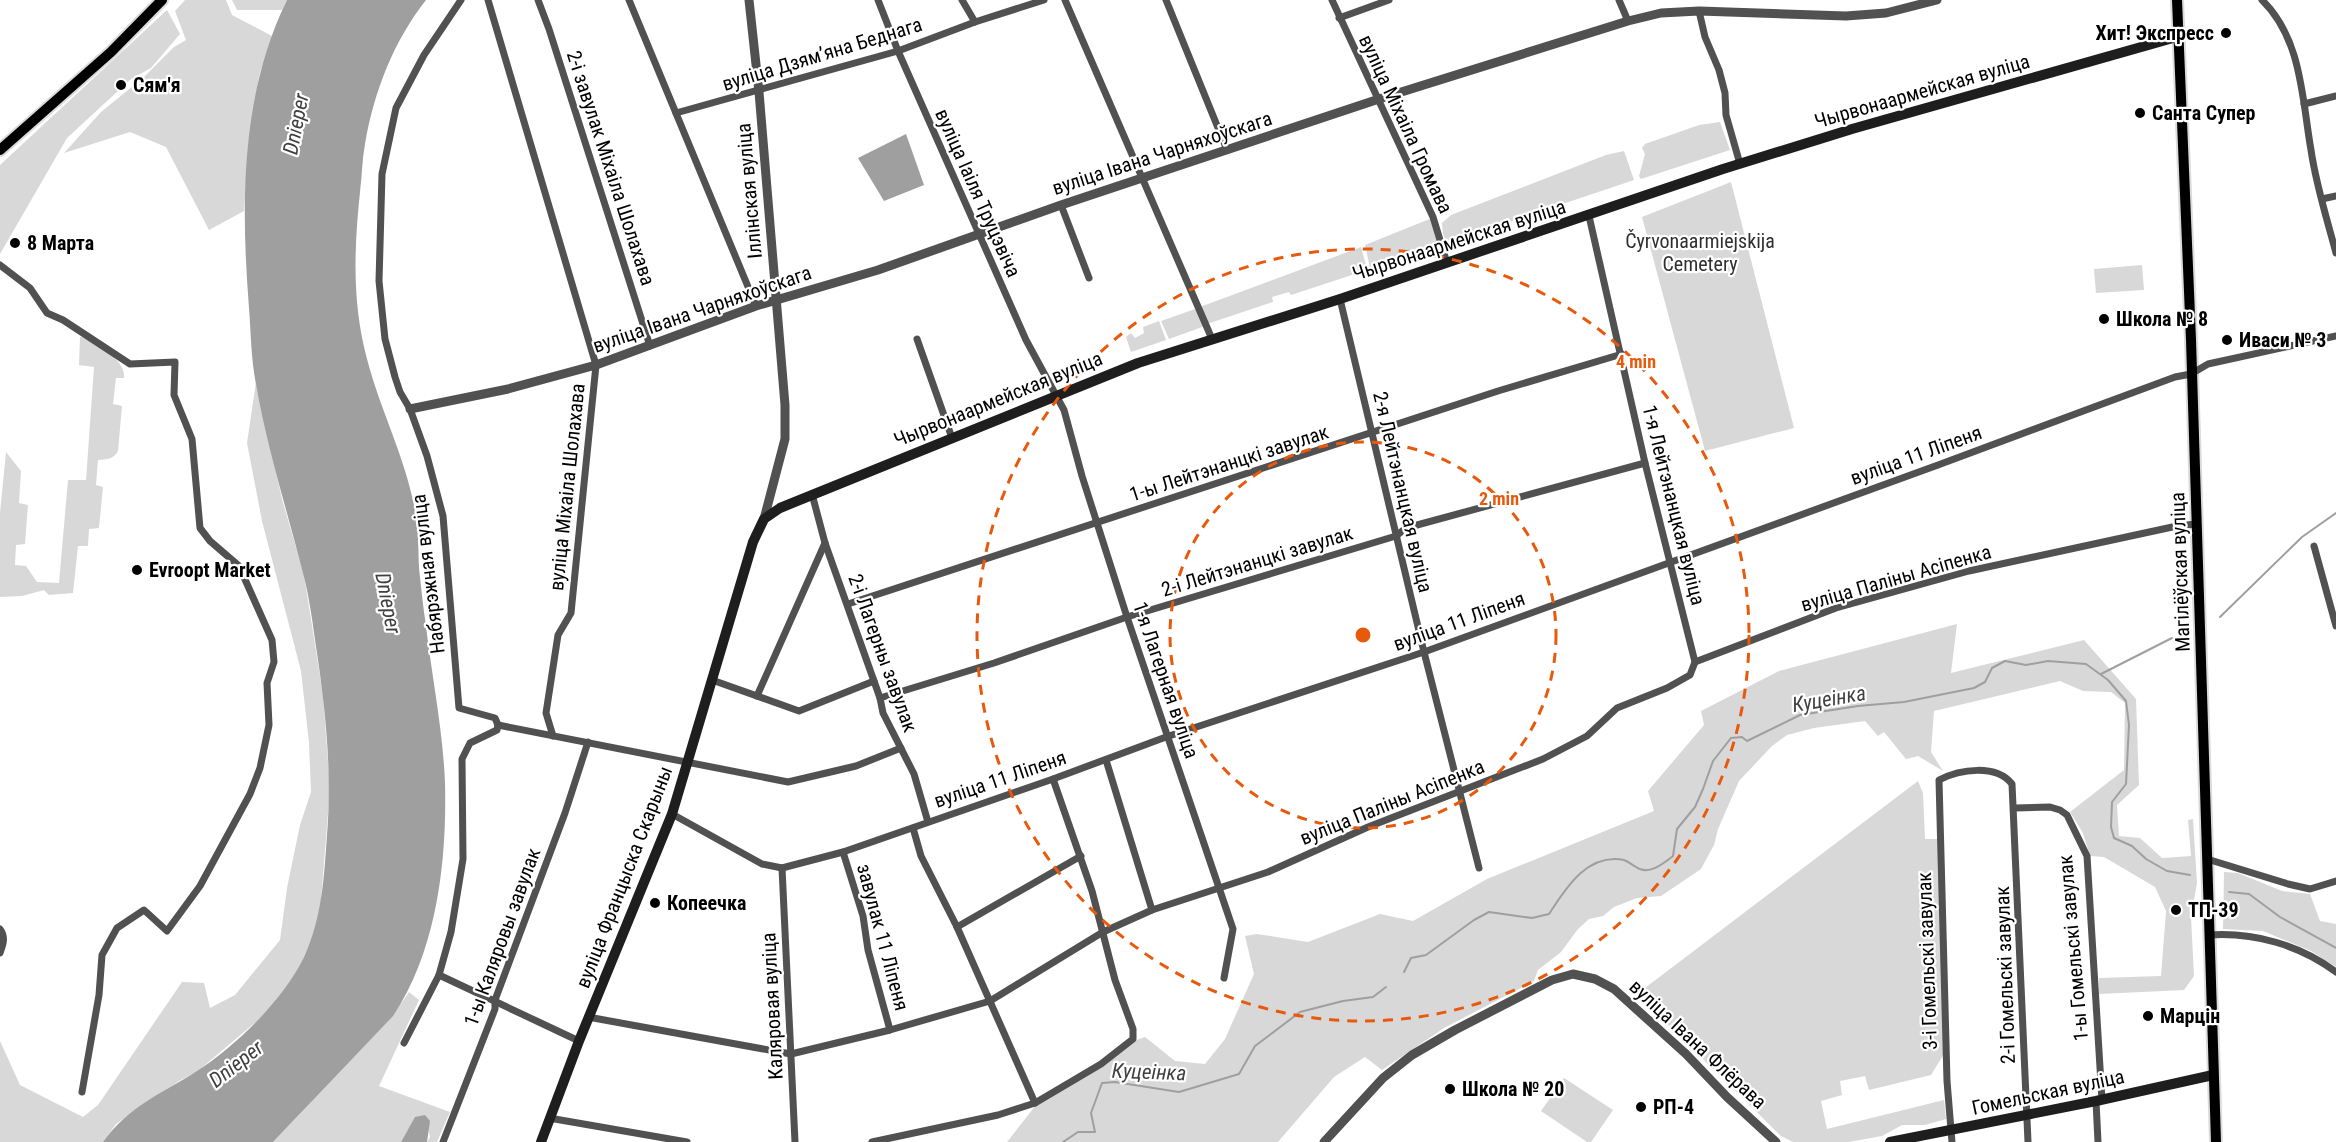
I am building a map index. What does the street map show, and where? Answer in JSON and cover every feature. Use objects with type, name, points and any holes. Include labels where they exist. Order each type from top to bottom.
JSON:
[{"type":"main road","points":[[0,150],[111,52],[162,0]]},
{"type":"main road","name":"Магілёўская вуліца","points":[[2177,0],[2216,1142]]},
{"type":"main road","name":"Чырвонаармейская вуліца","points":[[764,519],[780,508],[812,494],[1138,363],[1447,263],[1740,164],[1852,129],[2180,36]]},
{"type":"main road","name":"вуліца Францыска Скарыны","points":[[541,1142],[588,1017],[672,814],[753,542],[764,519]]},
{"type":"main road","name":"Гомельская вуліца","points":[[1890,1142],[2213,1075]]},
{"type":"main road","points":[[1903,1142],[1915,1137]]},
{"type":"street","name":"Набярэжная вуліца","points":[[461,0],[424,55],[396,108],[382,174],[380,309],[394,377],[410,409],[427,456],[442,516],[459,708],[495,718],[498,725]]},
{"type":"street","name":"вуліца Міхаіла Шолахава","points":[[488,0],[596,365],[571,613],[558,635],[546,712],[553,735]]},
{"type":"street","name":"2-і завулак Міхаіла Шолахава","points":[[538,0],[650,346]]},
{"type":"street","points":[[629,0],[756,306]]},
{"type":"street","name":"Іллінская вуліца","points":[[748,0],[759,92],[785,405],[786,439],[764,519]]},
{"type":"street","name":"вуліца Іаіля Труцэвіча","points":[[878,0],[979,236],[1026,340],[1056,395]]},
{"type":"street","points":[[962,0],[975,22]]},
{"type":"street","name":"вуліца Дзямʼяна Беднага","points":[[676,113],[759,92],[898,51],[975,22],[1044,0]]},
{"type":"street","points":[[1065,0],[1212,339]]},
{"type":"street","points":[[1166,0],[1227,150]]},
{"type":"street","name":"вуліца Міхаіла Громава","points":[[1332,0],[1433,217],[1447,263]]},
{"type":"street","points":[[1339,18],[1389,0]]},
{"type":"street","points":[[1619,0],[1628,21]]},
{"type":"street","name":"вуліца Івана Чарняхоўскага","points":[[410,409],[508,389],[596,365],[756,306],[878,270],[1061,205],[1379,99],[1628,21],[1661,13],[1699,11],[1846,16],[1886,13],[1937,0]]},
{"type":"street","points":[[2262,0],[2283,25],[2290,40],[2304,104],[2311,152],[2336,253]]},
{"type":"street","points":[[1699,11],[1706,38],[1719,70],[1725,93],[1726,115],[1740,164]]},
{"type":"street","points":[[2304,104],[2336,96]]},
{"type":"street","points":[[2322,199],[2336,196]]},
{"type":"street","points":[[1061,205],[1089,278]]},
{"type":"street","name":"1-я Лейтэнанцкая вуліца","points":[[1589,216],[1645,463],[1695,662]]},
{"type":"street","points":[[0,265],[30,288],[47,313],[63,320],[130,364],[175,362],[174,395],[192,440],[200,528],[210,541],[239,566],[272,640],[274,662],[267,683],[269,725],[260,768],[250,794],[200,886],[167,932],[144,910],[117,928],[102,955],[99,995],[82,1092]]},
{"type":"street","name":"2-я Лейтэнанцкая вуліца","points":[[1340,298],[1424,652],[1479,868]]},
{"type":"street","name":"вуліца 11 Ліпеня","points":[[782,868],[843,852],[1166,737],[1424,652],[2175,377],[2191,374],[2208,363],[2336,336]]},
{"type":"street","points":[[917,339],[952,438]]},
{"type":"street","name":"1-ы Лейтэнанцкі завулак","points":[[848,604],[1498,391],[1622,354]]},
{"type":"street","name":"1-я Лагерная вуліца","points":[[1056,395],[1064,410],[1097,524],[1166,737],[1233,929],[1224,978]]},
{"type":"street","name":"2-і Лейтэнанцкі завулак","points":[[880,698],[994,663],[1127,617],[1396,536],[1406,528],[1645,463]]},
{"type":"street","name":"2-і Лагерны завулак","points":[[812,494],[825,543],[848,604],[883,713],[914,774],[928,822]]},
{"type":"street","name":"вуліца Паліны Асіпенка","points":[[588,1017],[791,1054],[890,1030],[990,1001],[1103,932],[1152,910],[1268,872],[1368,827],[1543,759],[1587,735],[1617,708],[1667,688],[1690,675],[1695,662],[1836,608],[1969,571],[2177,526],[2196,524]]},
{"type":"street","points":[[757,696],[825,543]]},
{"type":"street","points":[[2314,546],[2336,626]]},
{"type":"street","points":[[712,680],[799,711],[874,681]]},
{"type":"street","points":[[404,1043],[439,975],[451,932],[463,859],[462,759],[470,743],[497,730],[498,725],[788,782],[856,766],[900,748]]},
{"type":"street","name":"1-ы Каляровы завулак","points":[[443,1142],[495,1009],[495,1000],[566,813],[588,742]]},
{"type":"street","points":[[1106,760],[1152,910]]},
{"type":"street","name":"2-і Гомельскі завулак","points":[[1939,780],[1945,776],[1989,770],[2005,776],[2012,784],[2028,1142]]},
{"type":"street","points":[[872,1142],[998,1115],[1035,1103],[1121,1050],[1133,1040],[1133,1029],[1115,980],[1081,856],[1053,779]]},
{"type":"street","name":"3-і Гомельскі завулак","points":[[1939,780],[1947,1082],[1952,1142]]},
{"type":"street","name":"1-ы Гомельскі завулак","points":[[2014,808],[2050,807],[2060,810],[2071,821],[2087,856],[2099,1100],[2098,1142]]},
{"type":"street","points":[[672,814],[762,864],[782,868]]},
{"type":"street","points":[[913,828],[921,856],[957,927],[1035,1103]]},
{"type":"street","name":"завулак 11 Ліпеня","points":[[843,852],[863,916],[868,950],[890,1030]]},
{"type":"street","points":[[957,927],[1081,856]]},
{"type":"street","points":[[2207,859],[2310,889],[2336,881]]},
{"type":"street","name":"Каляровая вуліца","points":[[782,868],[795,1142]]},
{"type":"street","points":[[0,929],[3,933],[3,941],[0,954]]},
{"type":"street","points":[[2209,935],[2235,934],[2265,938],[2306,954],[2336,972]]},
{"type":"street","name":"вуліца Івана Флёрава","points":[[1324,1142],[1383,1078],[1412,1055],[1552,980],[1573,974],[1595,979],[1614,989],[1679,1047],[1727,1097],[1776,1142]]},
{"type":"street","points":[[439,975],[579,1041]]},
{"type":"street","points":[[549,1118],[687,1142]]},
{"type":"green space","points":[[185,0],[226,0],[232,15],[272,36],[259,76],[248,146],[244,211],[209,230],[166,147],[130,132],[64,153],[101,112],[144,77],[174,47],[186,40],[175,11]]},
{"type":"green space","points":[[232,0],[287,0],[282,10],[237,10]]},
{"type":"green space","points":[[167,10],[180,34],[151,68],[131,79],[67,138],[0,254],[0,165]]},
{"type":"green space","points":[[1720,122],[1730,150],[1641,179],[1639,176],[1645,154],[1642,148],[1645,144],[1699,125]]},
{"type":"green space","points":[[1624,151],[1634,180],[1447,243],[1442,223],[1451,215],[1606,155]]},
{"type":"green space","name":"Čyrvonaarmiejskija Cemetery","points":[[1731,182],[1794,428],[1705,451],[1642,217]]},
{"type":"green space","points":[[1432,218],[1437,239],[1436,246],[1370,268],[1365,245]]},
{"type":"green space","points":[[1361,247],[1367,269],[1364,271],[1291,295],[1289,292],[1272,297],[1273,302],[1207,324],[1200,307]]},
{"type":"green space","points":[[2142,265],[2144,290],[2096,293],[2094,269]]},
{"type":"green space","points":[[1198,308],[1205,326],[1169,339],[1161,321]]},
{"type":"green space","points":[[1159,321],[1166,340],[1131,352],[1126,337],[1131,333],[1135,338],[1144,333],[1143,327]]},
{"type":"green space","points":[[80,337],[116,359],[124,378],[116,378],[113,404],[122,406],[118,451],[112,458],[98,460],[96,485],[103,487],[99,528],[89,529],[88,546],[78,546],[73,593],[49,595],[44,590],[22,596],[0,597],[0,513],[6,452],[21,471],[19,503],[28,505],[25,544],[16,545],[15,565],[26,566],[37,582],[59,583],[68,480],[86,480],[94,367],[79,365]]},
{"type":"green space","points":[[256,382],[282,499],[304,575],[323,695],[330,788],[320,913],[314,935],[290,983],[257,1021],[198,1071],[179,1081],[116,1124],[103,1142],[0,1142],[0,1041],[20,1085],[83,1117],[98,1105],[182,982],[204,983],[210,1008],[235,995],[280,940],[287,888],[300,825],[311,792],[309,743],[301,671],[262,521],[247,443]]},
{"type":"green space","points":[[1957,624],[1951,673],[2084,640],[2136,699],[2139,785],[2117,805],[2119,836],[2140,838],[2162,858],[2191,856],[2188,820],[2193,819],[2197,883],[2191,917],[2194,976],[2184,990],[2099,994],[2099,978],[2161,976],[2166,911],[2155,887],[2104,857],[2090,856],[2083,833],[2070,812],[2124,770],[2125,703],[2111,692],[2083,691],[2060,681],[1934,711],[1931,752],[1943,771],[1918,756],[1906,759],[1884,732],[1878,736],[1865,721],[1814,728],[1787,735],[1772,746],[1739,781],[1718,829],[1714,845],[1701,869],[1661,896],[1637,898],[1614,907],[1603,916],[1589,919],[1578,929],[1561,952],[1538,970],[1534,981],[1444,1028],[1382,1070],[1365,1057],[1334,1077],[1278,1142],[1007,1142],[1043,1096],[1130,1042],[1145,1037],[1175,1061],[1205,1064],[1225,1039],[1254,974],[1245,936],[1257,934],[1308,942],[1380,914],[1413,921],[1487,879],[1654,811],[1648,791],[1704,725],[1701,711],[1779,671]]},
{"type":"green space","points":[[1918,781],[1923,793],[1925,839],[1938,839],[1944,1054],[1931,1075],[1869,1090],[1865,1076],[1840,1081],[1842,1095],[1821,1101],[1827,1129],[1944,1100],[1946,1119],[1925,1125],[1902,1125],[1882,1136],[1849,1142],[1793,1142],[1781,1136],[1637,994]]},
{"type":"green space","points":[[2224,872],[2238,873],[2282,891],[2310,894],[2320,921],[2336,924],[2336,967],[2311,951],[2263,931],[2223,929]]},
{"type":"green space","points":[[409,992],[419,1000],[379,1086],[450,1112],[437,1142],[427,1142],[430,1137],[425,1115],[415,1118],[401,1142],[273,1142],[379,1030]]},
{"type":"green space","points":[[1564,1078],[1613,1110],[1591,1142],[1587,1142],[1541,1111]]},
{"type":"water","name":"Dnieper","points":[[287,0],[426,0],[404,33],[386,68],[374,105],[363,156],[356,234],[356,276],[359,317],[367,359],[410,486],[417,520],[419,568],[444,763],[445,813],[441,874],[429,934],[420,963],[393,1016],[273,1142],[103,1142],[135,1110],[227,1049],[272,1005],[304,957],[315,928],[321,898],[329,789],[323,699],[308,593],[271,455],[256,384],[246,269],[245,191],[252,112],[260,74]]},
{"type":"water","points":[[906,134],[924,185],[884,201],[858,158]]},
{"type":"water","points":[[425,1115],[430,1121],[427,1142],[401,1142],[415,1117]]},
{"type":"waterway","points":[[2220,617],[2302,537],[2336,513]]},
{"type":"waterway","points":[[2101,674],[2172,638]]},
{"type":"waterway","name":"Куцеінка","points":[[1404,972],[1411,958],[1426,955],[1474,920],[1489,912],[1532,918],[1549,914],[1570,884],[1588,867],[1599,862],[1611,859],[1624,860],[1645,870],[1650,870],[1665,862],[1673,856],[1677,829],[1695,807],[1713,761],[1731,738],[1742,737],[1747,741],[1800,715],[1904,702],[1974,688],[1985,682],[1992,668],[2005,661],[2026,665],[2048,661],[2086,664],[2108,680],[2126,701],[2129,725],[2126,784],[2112,802],[2111,827],[2114,838],[2132,846],[2146,859],[2167,871],[2190,875]]},
{"type":"waterway","name":"Куцеінка","points":[[2229,892],[2249,894],[2280,917],[2336,948]]},
{"type":"waterway","name":"Куцеінка","points":[[1063,1142],[1078,1132],[1095,1132],[1091,1113],[1102,1083],[1115,1082],[1179,1092],[1239,1074],[1255,1046],[1300,1012],[1343,1001],[1373,997],[1386,987]]},
{"type":"place","name":"Хит! Экспресс","points":[[2226,33]]},
{"type":"place","name":"Сям'я","points":[[121,85]]},
{"type":"place","name":"Санта Супер","points":[[2140,113]]},
{"type":"place","name":"8 Марта","points":[[15,243]]},
{"type":"place","name":"Школа № 8","points":[[2104,319]]},
{"type":"place","name":"Иваси № 3","points":[[2227,340]]},
{"type":"place","name":"Evroopt Market","points":[[137,570]]},
{"type":"place","name":"Копеечка","points":[[655,903]]},
{"type":"place","name":"ТП-39","points":[[2176,910]]},
{"type":"place","name":"Марцін","points":[[2148,1016]]},
{"type":"place","name":"Школа № 20","points":[[1450,1089]]},
{"type":"place","name":"РП-4","points":[[1641,1107]]}]
